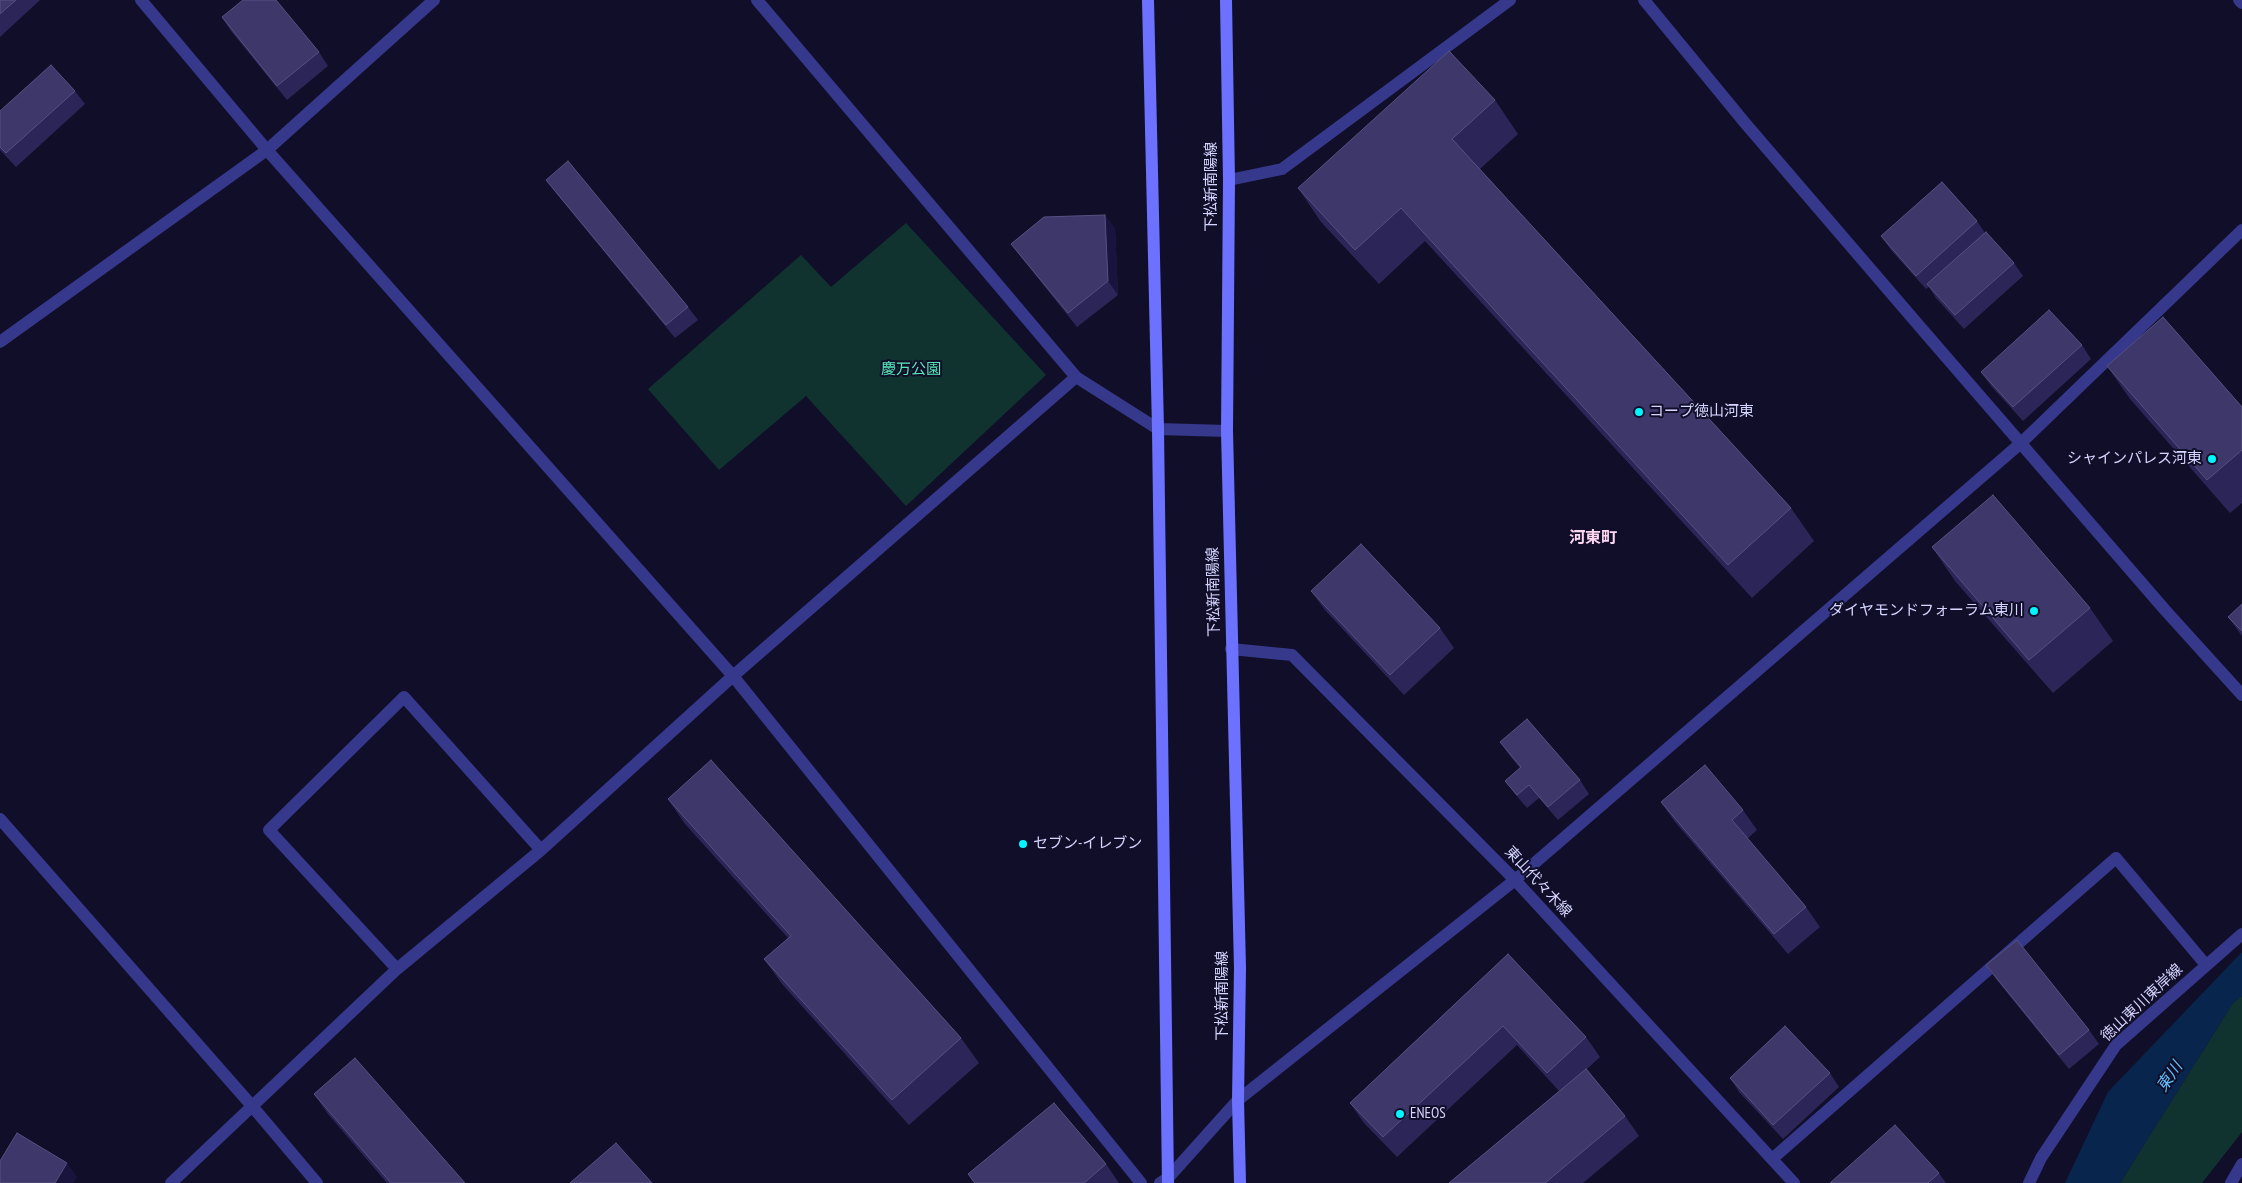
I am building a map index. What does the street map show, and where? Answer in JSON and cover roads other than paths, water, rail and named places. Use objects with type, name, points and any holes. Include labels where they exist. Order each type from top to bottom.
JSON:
[{"type":"main road","points":[[1148,0],[1158,429],[1166,1181]]},
{"type":"main road","name":"下松新南陽線","points":[[1226,0],[1229,180],[1227,431],[1240,968],[1238,1100],[1240,1183]]},
{"type":"street","points":[[141,0],[267,150],[733,676],[1141,1183]]},
{"type":"street","points":[[0,342],[267,150],[434,0]]},
{"type":"street","points":[[757,0],[1076,377],[1158,429],[1227,431]]},
{"type":"street","points":[[1229,180],[1282,169],[1510,0]]},
{"type":"street","points":[[1644,0],[1745,123],[2165,610],[2242,695]]},
{"type":"street","points":[[2239,0],[2242,3]]},
{"type":"street","points":[[1166,1181],[1238,1100],[1515,880],[2021,443],[2242,230]]},
{"type":"street","points":[[170,1183],[397,969],[541,850],[733,676],[1076,377]]},
{"type":"street","name":"東山代々木線","points":[[1231,650],[1292,655],[1515,880],[1794,1183]]},
{"type":"street","points":[[397,969],[269,830],[404,697],[541,850]]},
{"type":"street","points":[[0,819],[252,1106],[316,1183]]},
{"type":"street","points":[[1772,1159],[2116,858],[2206,965]]},
{"type":"street","name":"徳山東川東岸線","points":[[2029,1183],[2040,1158],[2116,1045],[2242,934]]},
{"type":"street","points":[[2231,1183],[2242,1164]]},
{"type":"water","name":"東川","points":[[2242,952],[2242,996],[2233,1003],[2120,1183],[2065,1183],[2108,1092]]},
{"type":"place","name":"コープ徳山河東","points":[[1639,412]]},
{"type":"place","name":"シャインパレス河東","points":[[2212,459]]},
{"type":"place","name":"ダイヤモンドフォーラム東川","points":[[2034,611]]},
{"type":"place","name":"セブン-イレブン","points":[[1023,844]]},
{"type":"place","name":"ENEOS","points":[[1400,1114]]},
{"type":"district","name":"河東町","points":[[1593,538]]},
{"type":"park label","name":"慶万公園","points":[[911,370]]}]
